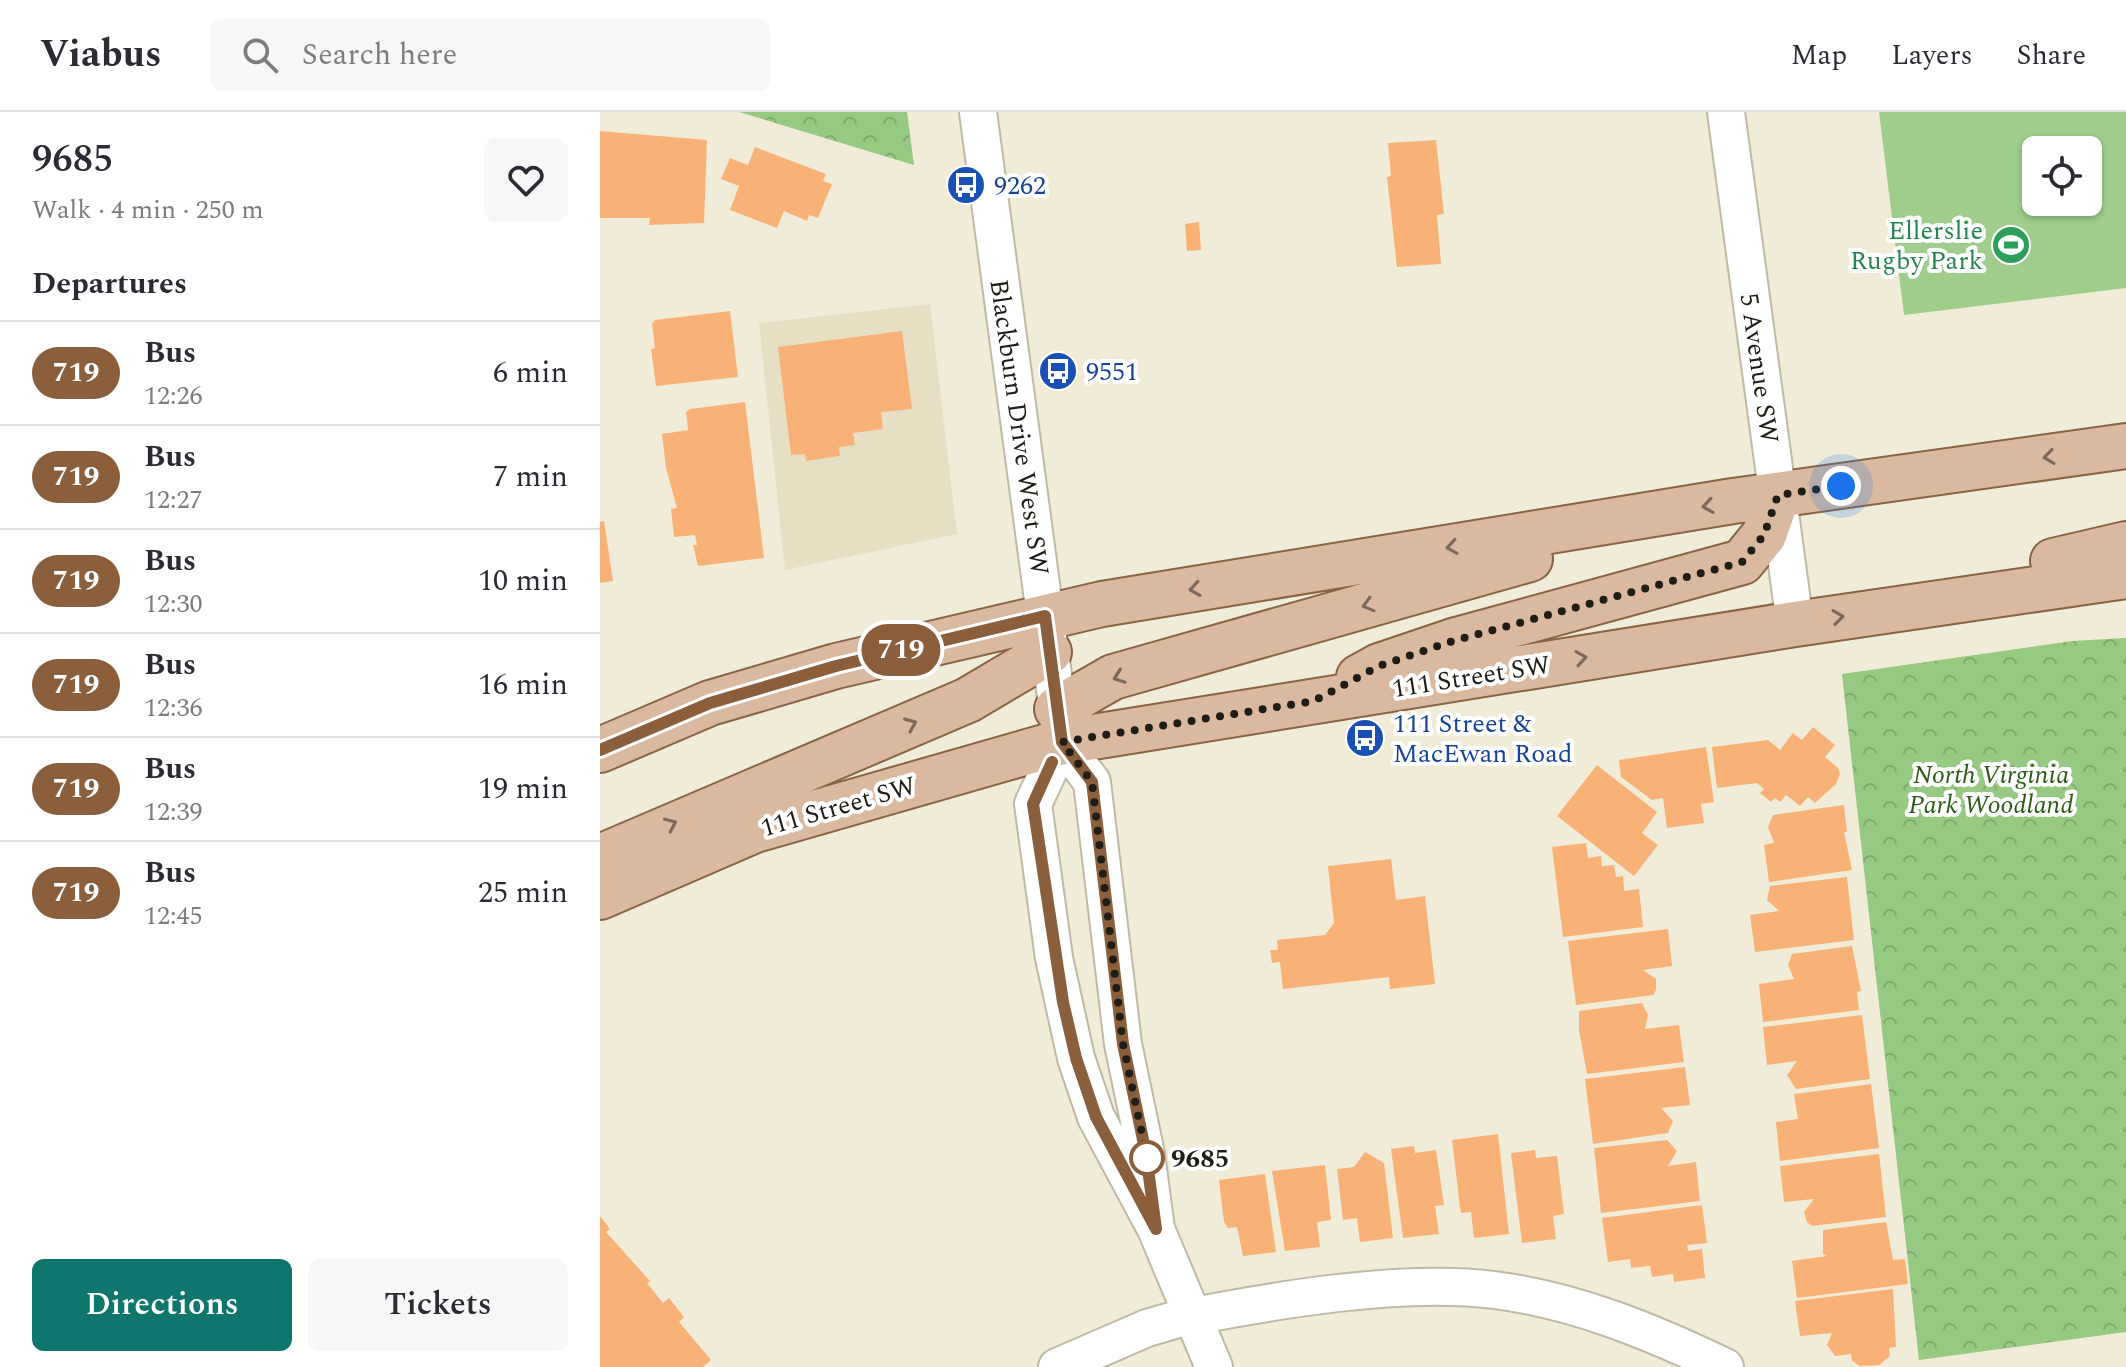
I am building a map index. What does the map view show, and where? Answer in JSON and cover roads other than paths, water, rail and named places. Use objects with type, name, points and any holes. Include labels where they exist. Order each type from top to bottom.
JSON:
[{"type":"main road","points":[[600,750],[710,703],[836,666],[1047,634],[1656,514],[2126,446]]},
{"type":"main road","points":[[1314,701],[1379,666],[1453,641],[1742,562],[1764,535],[1778,495]]},
{"type":"main road","points":[[1059,725],[1113,677],[1538,557],[1656,514]]},
{"type":"main road","points":[[1971,598],[2007,577],[2050,562],[2126,544]]},
{"type":"main road","name":"111 Street SW","points":[[600,897],[755,830],[1059,725],[1314,701],[1795,624],[2126,576]]},
{"type":"main road","points":[[600,857],[968,700],[1047,634]]},
{"type":"street","name":"Blackburn Drive West SW","points":[[978,112],[1059,725]]},
{"type":"street","name":"5 Avenue SW","points":[[1726,112],[1795,624]]},
{"type":"street","points":[[1059,725],[1033,804],[1054,958],[1076,1058],[1092,1107],[1111,1149],[1156,1229],[1214,1367]]},
{"type":"street","points":[[1059,725],[1092,782],[1123,1044],[1146,1154],[1156,1229]]},
{"type":"street","points":[[1057,1367],[1147,1328],[1192,1316],[1384,1289],[1455,1286],[1494,1290],[1594,1312],[1725,1367]]},
{"type":"place","name":"9262","points":[[966,185]]},
{"type":"place","name":"Ellerslie Rugby Park","points":[[2011,245]]},
{"type":"place","name":"9551","points":[[1058,371]]},
{"type":"place","name":"111 Street & MacEwan Road","points":[[1365,738]]},
{"type":"place","name":"9685","points":[[1147,1158]]},
{"type":"park label","name":"North Virginia Park Woodland","points":[[1991,789]]}]
